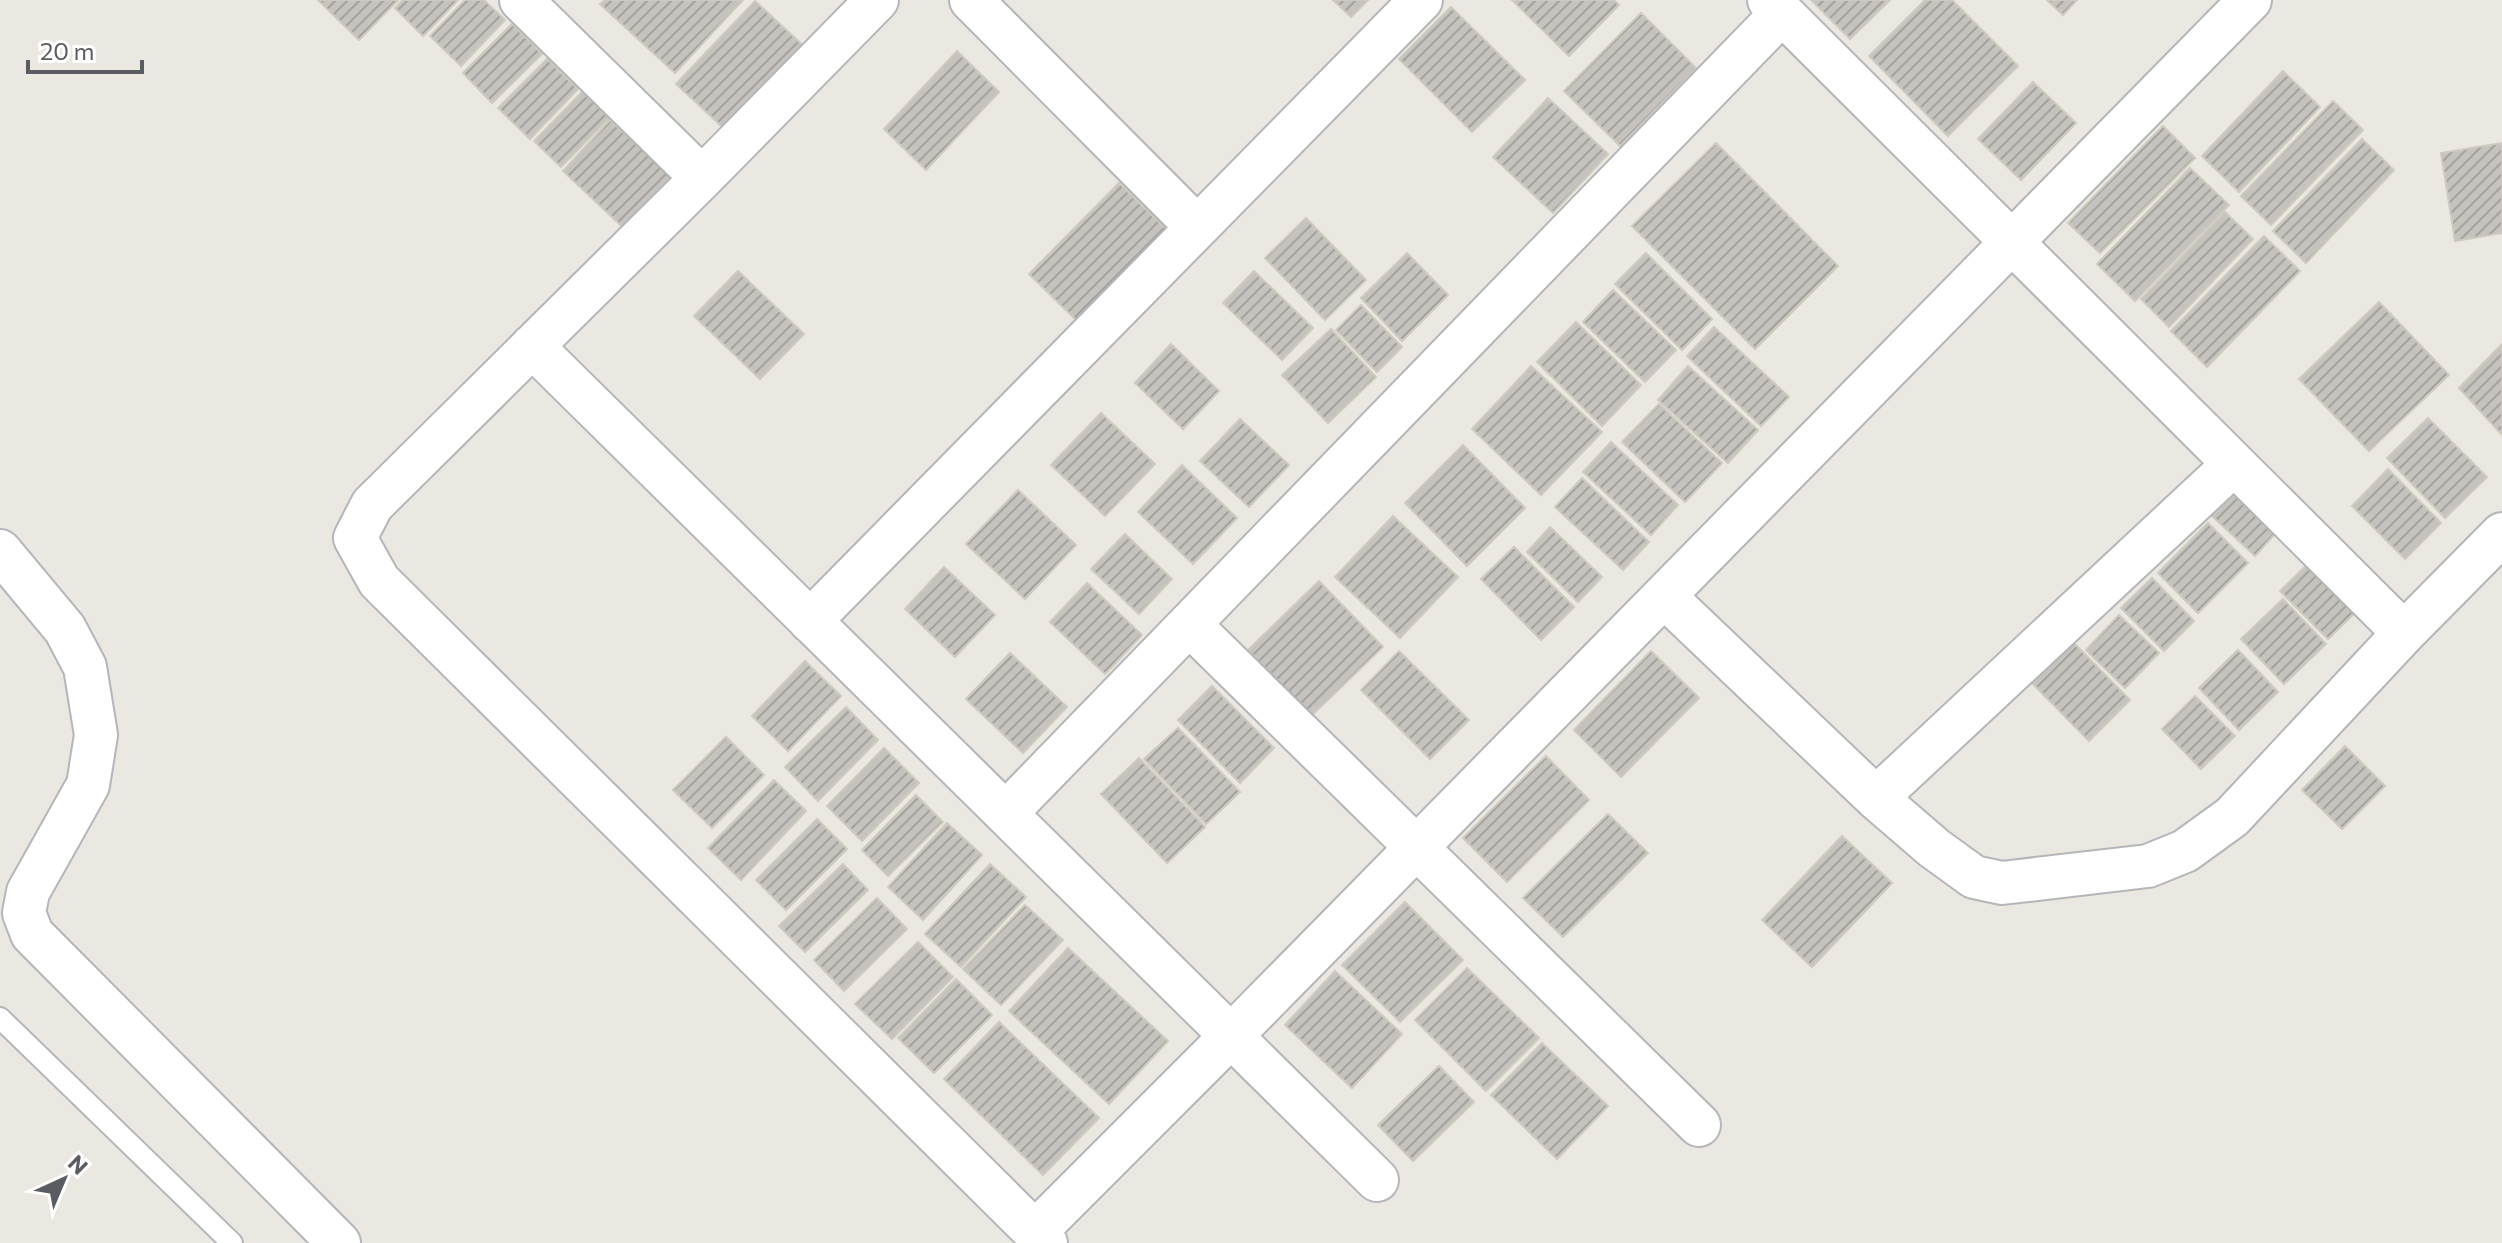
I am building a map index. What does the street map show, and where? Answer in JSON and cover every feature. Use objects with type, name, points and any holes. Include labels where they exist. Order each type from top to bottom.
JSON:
[{"type":"street","points":[[521,0],[702,178]]},
{"type":"street","points":[[877,0],[372,505],[355,538],[379,581],[1040,1238],[1231,1036],[2244,2]]},
{"type":"street","points":[[971,0],[1197,227]]},
{"type":"street","points":[[810,621],[1421,0]]},
{"type":"street","points":[[1006,813],[1775,6],[2404,633]]},
{"type":"street","points":[[532,346],[1377,1180]]},
{"type":"street","points":[[1876,798],[2234,464]]},
{"type":"street","points":[[1664,596],[1876,798],[1934,848],[1974,877],[2002,883],[2148,866],[2185,851],[2232,817],[2404,633],[2502,534]]},
{"type":"street","points":[[0,551],[65,629],[85,667],[96,735],[88,785],[28,892],[24,913],[32,934],[339,1243]]},
{"type":"street","points":[[1189,624],[1699,1125]]},
{"type":"lane","points":[[0,1018],[232,1243]]},
{"type":"building","points":[[318,0],[398,0],[359,40]]},
{"type":"building","points":[[403,0],[458,0],[423,36],[395,8]]},
{"type":"building","points":[[465,0],[484,0],[505,20],[461,66],[430,36]]},
{"type":"building","points":[[605,0],[743,0],[675,73],[600,4]]},
{"type":"building","points":[[1333,0],[1368,0],[1351,17]]},
{"type":"building","points":[[1512,0],[1614,0],[1619,5],[1569,56]]},
{"type":"building","points":[[1811,0],[1890,0],[1850,39]]},
{"type":"building","points":[[1925,0],[1952,0],[2018,66],[1948,136],[1869,56]]},
{"type":"building","points":[[2047,0],[2077,0],[2063,15]]},
{"type":"building","points":[[755,1],[808,50],[730,134],[676,84]]},
{"type":"building","points":[[1451,7],[1525,80],[1472,132],[1399,59]]},
{"type":"building","points":[[1641,13],[1696,68],[1620,146],[1564,91]]},
{"type":"building","points":[[512,24],[542,54],[492,103],[463,73]]},
{"type":"building","points":[[957,51],[999,92],[926,170],[884,129]]},
{"type":"building","points":[[547,59],[578,89],[530,139],[498,108]]},
{"type":"building","points":[[2283,71],[2320,107],[2239,192],[2202,156]]},
{"type":"building","points":[[2033,82],[2076,123],[2021,180],[1978,139]]},
{"type":"building","points":[[583,91],[609,118],[561,167],[534,141]]},
{"type":"building","points":[[1548,98],[1608,154],[1553,213],[1493,157]]},
{"type":"building","points":[[2333,101],[2363,130],[2271,225],[2241,196]]},
{"type":"building","points":[[610,120],[677,182],[629,233],[563,171]]},
{"type":"building","points":[[2163,126],[2195,158],[2100,253],[2068,223]]},
{"type":"building","points":[[2362,139],[2394,170],[2306,263],[2273,231]]},
{"type":"building","points":[[1716,143],[1838,266],[1755,349],[1632,226]]},
{"type":"building","points":[[2502,143],[2502,233],[2455,241],[2441,153]]},
{"type":"building","points":[[2190,168],[2229,205],[2135,301],[2097,264]]},
{"type":"building","points":[[1119,183],[1166,229],[1076,320],[1029,274]]},
{"type":"building","points":[[2225,212],[2253,239],[2169,327],[2141,299]]},
{"type":"building","points":[[1306,218],[1366,280],[1325,320],[1265,258]]},
{"type":"building","points":[[2264,236],[2300,271],[2207,367],[2171,331]]},
{"type":"building","points":[[1407,253],[1448,295],[1402,341],[1361,298]]},
{"type":"building","points":[[1646,253],[1712,319],[1682,350],[1615,284]]},
{"type":"building","points":[[738,271],[804,334],[760,379],[694,316]]},
{"type":"building","points":[[1254,271],[1313,328],[1282,360],[1223,303]]},
{"type":"building","points":[[1613,290],[1676,350],[1645,382],[1583,322]]},
{"type":"building","points":[[2379,302],[2449,375],[2369,451],[2299,379]]},
{"type":"building","points":[[1361,305],[1402,347],[1377,372],[1336,330]]},
{"type":"building","points":[[1576,322],[1641,385],[1602,426],[1537,362]]},
{"type":"building","points":[[1714,327],[1789,397],[1761,426],[1687,356]]},
{"type":"building","points":[[1331,329],[1376,377],[1328,423],[1282,375]]},
{"type":"building","points":[[1171,344],[1219,391],[1183,429],[1135,383]]},
{"type":"building","points":[[2502,344],[2502,435],[2459,388]]},
{"type":"building","points":[[1531,366],[1602,432],[1541,495],[1472,429]]},
{"type":"building","points":[[1688,366],[1758,430],[1728,463],[1658,400]]},
{"type":"building","points":[[1659,404],[1722,463],[1685,502],[1622,442]]},
{"type":"building","points":[[1101,413],[1155,464],[1105,516],[1051,465]]},
{"type":"building","points":[[2428,418],[2487,477],[2445,518],[2387,458]]},
{"type":"building","points":[[1240,419],[1289,465],[1249,507],[1200,461]]},
{"type":"building","points":[[1611,442],[1678,505],[1651,535],[1583,472]]},
{"type":"building","points":[[1463,445],[1525,508],[1467,566],[1405,503]]},
{"type":"building","points":[[1182,465],[1237,518],[1193,564],[1138,512]]},
{"type":"building","points":[[2388,469],[2441,523],[2405,559],[2352,506]]},
{"type":"building","points":[[1582,478],[1649,542],[1623,570],[1555,507]]},
{"type":"building","points":[[2241,486],[2282,526],[2255,556],[2212,516]]},
{"type":"building","points":[[1018,490],[1076,545],[1025,599],[966,544]]},
{"type":"building","points":[[1393,516],[1458,577],[1400,638],[1335,577]]},
{"type":"building","points":[[2208,523],[2248,563],[2198,613],[2158,573]]},
{"type":"building","points":[[1550,527],[1602,577],[1578,602],[1527,552]]},
{"type":"building","points":[[1125,534],[1172,579],[1139,614],[1091,569]]},
{"type":"building","points":[[1514,547],[1574,607],[1541,640],[1481,579]]},
{"type":"building","points":[[2315,557],[2363,605],[2328,639],[2280,591]]},
{"type":"building","points":[[944,567],[995,615],[955,657],[905,609]]},
{"type":"building","points":[[2152,578],[2194,621],[2164,651],[2121,608]]},
{"type":"building","points":[[1319,581],[1383,647],[1311,716],[1248,650]]},
{"type":"building","points":[[1087,583],[1142,635],[1105,674],[1050,622]]},
{"type":"building","points":[[2283,599],[2326,644],[2284,684],[2241,639]]},
{"type":"building","points":[[2119,615],[2159,653],[2125,688],[2086,650]]},
{"type":"building","points":[[2073,642],[2130,700],[2089,741],[2032,683]]},
{"type":"building","points":[[2238,650],[2278,692],[2239,730],[2199,688]]},
{"type":"building","points":[[1399,651],[1469,720],[1430,759],[1361,690]]},
{"type":"building","points":[[1651,651],[1699,698],[1621,777],[1574,730]]},
{"type":"building","points":[[1010,653],[1067,707],[1023,753],[966,699]]},
{"type":"building","points":[[805,661],[841,696],[788,751],[752,716]]},
{"type":"building","points":[[1212,686],[1274,748],[1240,783],[1178,720]]},
{"type":"building","points":[[2195,696],[2235,736],[2201,769],[2162,729]]},
{"type":"building","points":[[846,707],[878,740],[818,801],[785,767]]},
{"type":"building","points":[[1178,728],[1240,792],[1206,824],[1144,759]]},
{"type":"building","points":[[726,737],[764,775],[712,828],[673,790]]},
{"type":"building","points":[[2345,746],[2385,786],[2342,829],[2302,790]]},
{"type":"building","points":[[884,748],[919,783],[862,841],[827,806]]},
{"type":"building","points":[[1546,756],[1589,800],[1507,882],[1463,838]]},
{"type":"building","points":[[1139,758],[1205,827],[1167,863],[1101,794]]},
{"type":"building","points":[[774,780],[806,811],[741,880],[708,848]]},
{"type":"building","points":[[916,795],[943,822],[888,876],[862,850]]},
{"type":"building","points":[[1608,814],[1648,853],[1563,937],[1523,898]]},
{"type":"building","points":[[817,819],[847,849],[786,910],[756,880]]},
{"type":"building","points":[[947,823],[982,855],[923,920],[888,887]]},
{"type":"building","points":[[1842,836],[1892,883],[1812,967],[1762,920]]},
{"type":"building","points":[[843,864],[868,890],[805,952],[779,926]]},
{"type":"building","points":[[990,864],[1026,897],[961,967],[925,934]]},
{"type":"building","points":[[877,898],[907,929],[844,991],[814,960]]},
{"type":"building","points":[[1405,902],[1463,960],[1400,1022],[1342,965]]},
{"type":"building","points":[[1025,905],[1063,940],[1001,1005],[963,969]]},
{"type":"building","points":[[918,942],[953,977],[892,1039],[855,1004]]},
{"type":"building","points":[[1068,948],[1168,1041],[1109,1104],[1009,1011]]},
{"type":"building","points":[[1467,968],[1539,1038],[1486,1091],[1415,1020]]},
{"type":"building","points":[[1335,971],[1402,1034],[1352,1088],[1285,1025]]},
{"type":"building","points":[[956,979],[992,1015],[934,1073],[898,1038]]},
{"type":"building","points":[[999,1022],[1099,1118],[1043,1175],[944,1079]]},
{"type":"building","points":[[1542,1043],[1608,1106],[1557,1159],[1491,1095]]},
{"type":"building","points":[[1439,1066],[1474,1102],[1413,1161],[1378,1125]]}]
